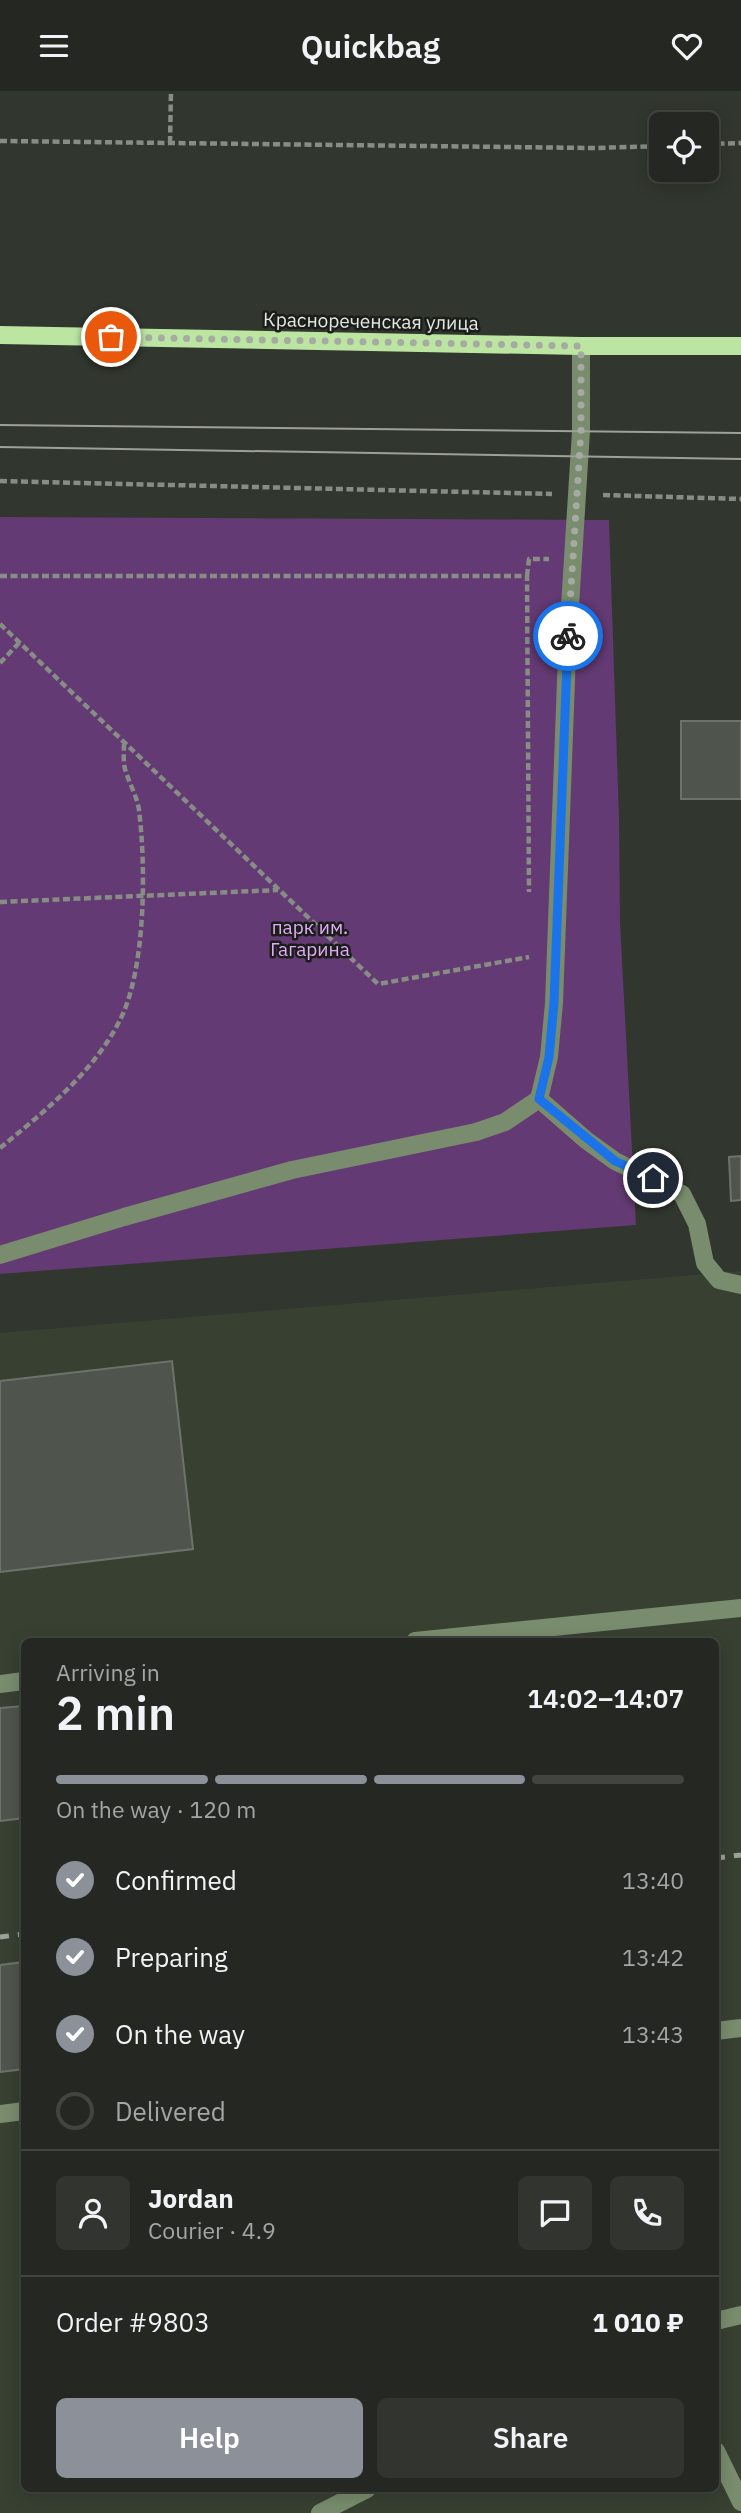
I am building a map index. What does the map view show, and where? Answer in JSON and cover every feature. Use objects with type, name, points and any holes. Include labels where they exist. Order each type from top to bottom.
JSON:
[{"type":"main road","name":"Краснореченская улица","points":[[0,335],[581,346],[741,346]]},
{"type":"lane","points":[[0,1255],[292,1170],[476,1132],[505,1122],[539,1099],[549,1057],[554,1003],[567,654],[581,431],[581,346]]},
{"type":"lane","points":[[539,1099],[615,1161],[682,1194],[697,1224],[705,1263],[719,1280],[741,1285]]},
{"type":"lane","points":[[445,1638],[741,1608]]},
{"type":"lane","points":[[0,1684],[21,1681]]},
{"type":"lane","points":[[719,2031],[741,2028]]},
{"type":"lane","points":[[0,2114],[21,2111]]},
{"type":"lane","points":[[719,2320],[741,2315]]},
{"type":"lane","points":[[719,2457],[741,2502]]},
{"type":"lane","points":[[320,2513],[361,2492]]},
{"type":"path","points":[[170,143],[172,91]]},
{"type":"path","points":[[0,141],[649,146]]},
{"type":"path","points":[[719,144],[741,143]]},
{"type":"path","points":[[0,481],[741,499]]},
{"type":"path","points":[[0,576],[527,576],[529,902]]},
{"type":"path","points":[[0,624],[377,984],[529,957]]},
{"type":"path","points":[[0,663],[19,643]]},
{"type":"path","points":[[0,1148],[34,1121],[95,1057],[120,1020],[136,977],[142,854],[138,806],[125,767],[124,743]]},
{"type":"path","points":[[0,902],[279,890]]},
{"type":"shaded area","points":[[741,1271],[741,2513],[0,2513],[0,1333]]},
{"type":"green space","name":"парк им. Гагарина","points":[[0,517],[609,520],[620,922],[636,1225],[0,1274]]},
{"type":"building","points":[[681,721],[741,721],[741,799],[681,799]]},
{"type":"building","points":[[741,1156],[741,1200],[731,1201],[729,1157]]},
{"type":"building","points":[[172,1361],[193,1549],[0,1572],[0,1381]]},
{"type":"building","points":[[21,1706],[21,1818],[0,1821],[0,1708]]},
{"type":"building","points":[[21,1962],[21,2069],[0,2072],[0,1965]]},
{"type":"tram line","points":[[0,425],[741,433]]},
{"type":"tram line","points":[[0,447],[741,459]]},
{"type":"railway","points":[[719,1858],[741,1855]]},
{"type":"railway","points":[[0,1937],[21,1934]]},
{"type":"way so far","points":[[111,337],[581,346],[581,431],[568,636]]},
{"type":"route","points":[[568,636],[554,1003],[549,1057],[539,1099],[615,1161],[653,1178]]}]
